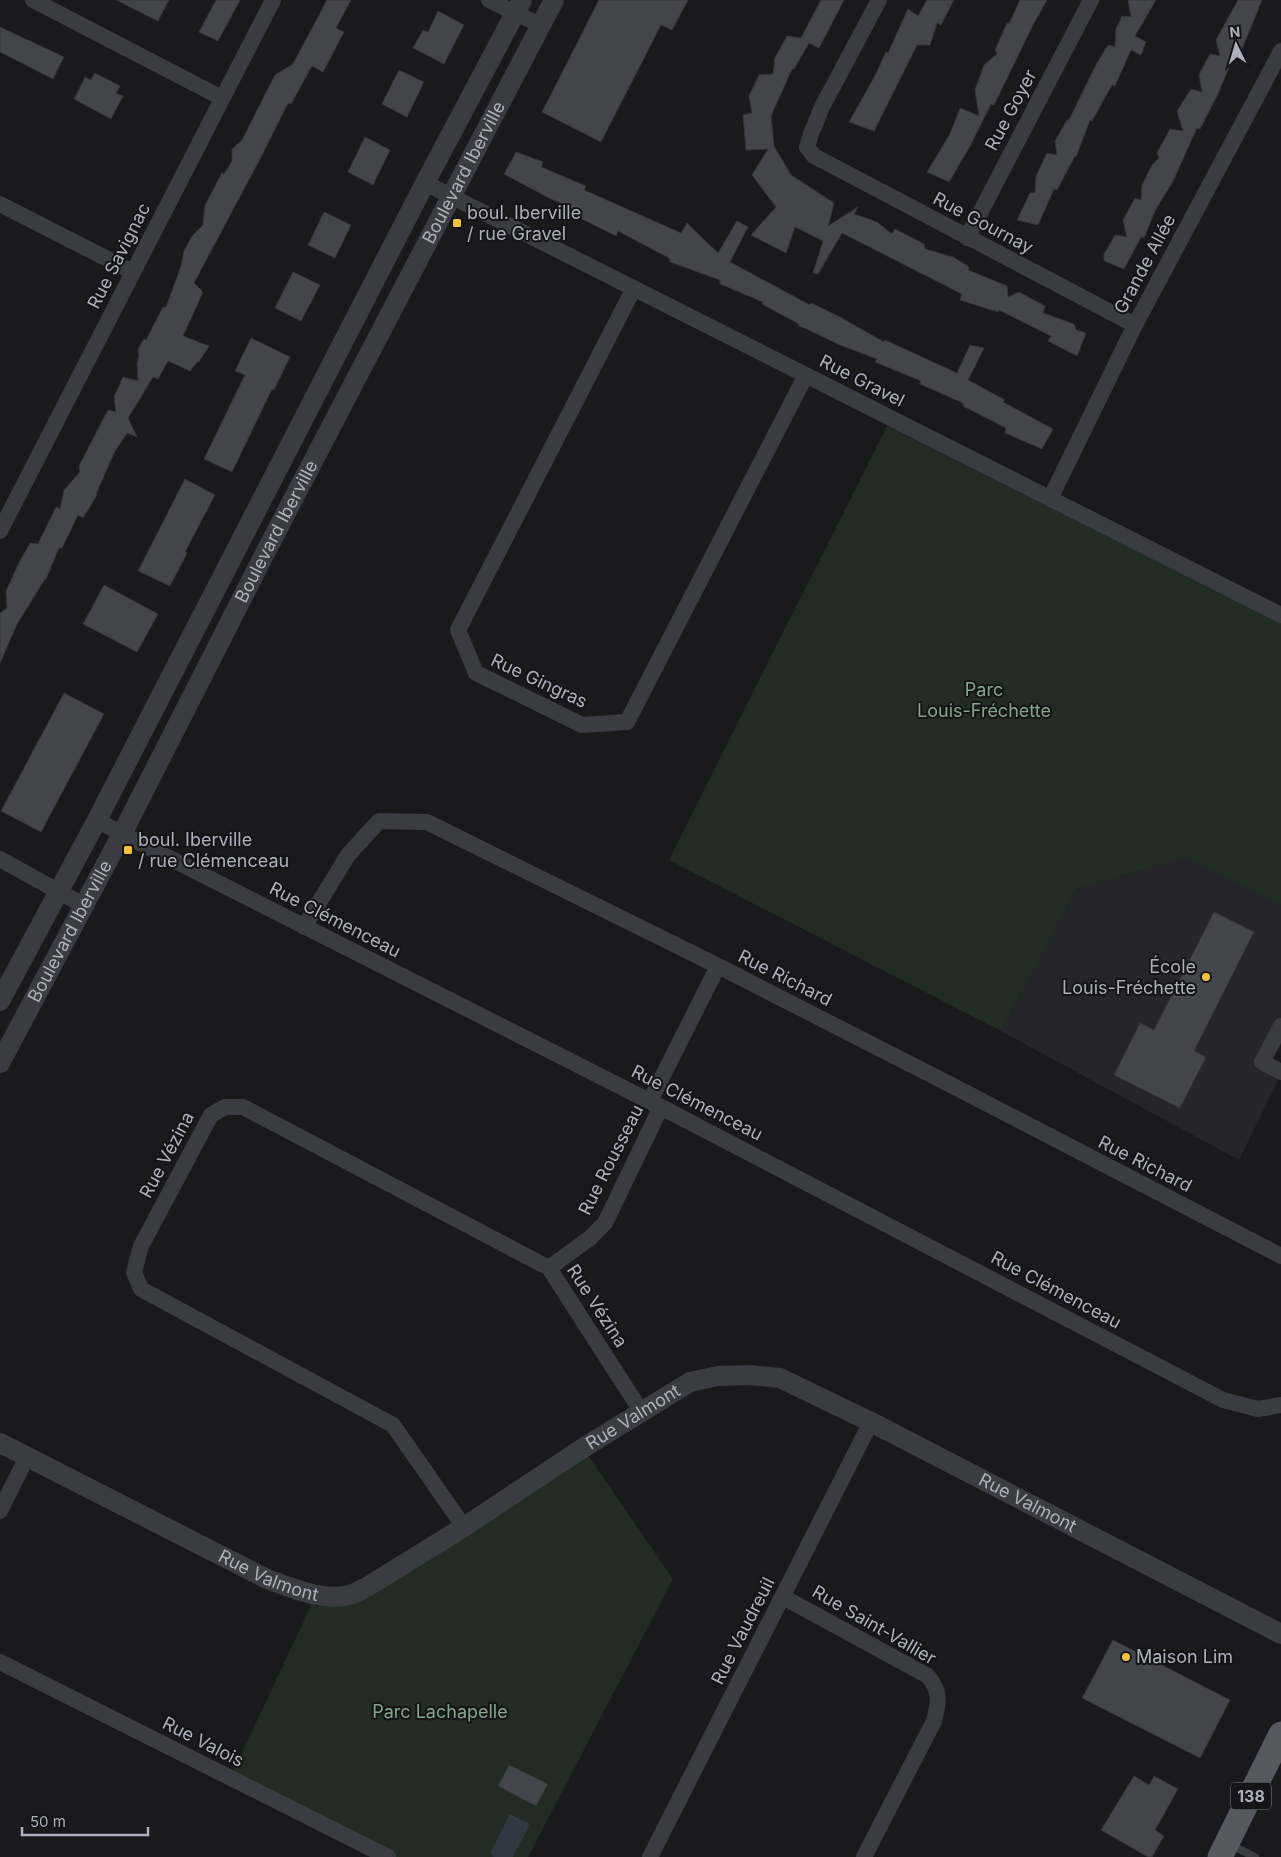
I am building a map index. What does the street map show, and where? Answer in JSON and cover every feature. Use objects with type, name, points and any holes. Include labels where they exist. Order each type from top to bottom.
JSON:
[{"type":"main road","name":"138","points":[[1224,1850],[1281,1734]]},
{"type":"street","points":[[33,0],[222,98]]},
{"type":"street","name":"Rue Savignac","points":[[0,531],[273,0]]},
{"type":"street","points":[[489,0],[519,7],[540,25]]},
{"type":"street","name":"Boulevard Iberville","points":[[0,1063],[122,834],[263,557],[554,0]]},
{"type":"street","name":"Rue Gournay","points":[[879,0],[822,107],[807,147],[814,156],[966,238],[1136,324]]},
{"type":"street","name":"Rue Goyer","points":[[966,238],[1091,0]]},
{"type":"street","name":"Boulevard Iberville","points":[[0,1001],[97,820],[425,183],[519,7]]},
{"type":"street","name":"Grande Allée","points":[[1050,498],[1136,324],[1281,51]]},
{"type":"street","name":"Rue Gravel","points":[[425,183],[1281,616]]},
{"type":"street","points":[[0,204],[134,272]]},
{"type":"street","name":"Rue Gingras","points":[[634,288],[458,630],[476,673],[582,725],[627,722],[806,376]]},
{"type":"street","name":"Rue Clémenceau","points":[[97,820],[655,1104],[1223,1400],[1258,1409],[1281,1405]]},
{"type":"street","name":"Rue Richard","points":[[304,927],[348,855],[379,820],[427,822],[718,966],[1281,1256]]},
{"type":"street","points":[[0,859],[83,905]]},
{"type":"street","name":"Rue Rousseau","points":[[549,1268],[590,1238],[605,1223],[655,1104],[718,966]]},
{"type":"street","points":[[1281,1026],[1262,1062],[1281,1072]]},
{"type":"street","name":"Rue Vézina","points":[[464,1527],[393,1425],[142,1288],[134,1272],[141,1246],[211,1115],[225,1107],[243,1107],[549,1268],[641,1411]]},
{"type":"street","name":"Rue Valmont","points":[[0,1443],[267,1578],[316,1595],[335,1596],[352,1594],[367,1587],[464,1527],[641,1411],[690,1382],[718,1376],[749,1375],[780,1378],[871,1422],[1281,1634]]},
{"type":"street","name":"Rue Vaudreuil","points":[[650,1857],[871,1422]]},
{"type":"street","points":[[0,1512],[27,1457]]},
{"type":"street","name":"Rue Saint-Vallier","points":[[783,1596],[928,1676],[936,1687],[938,1704],[934,1721],[864,1857]]},
{"type":"street","name":"Rue Valois","points":[[0,1662],[388,1857]]},
{"type":"lane","points":[[1224,1850],[1254,1857]]},
{"type":"shaded area","points":[[1185,858],[1281,906],[1281,1027],[1262,1062],[1281,1074],[1239,1160],[1001,1031],[1077,889]]},
{"type":"shaded area","points":[[509,1815],[528,1823],[529,1826],[513,1857],[494,1857],[490,1853]]},
{"type":"green space","name":"Parc Louis-Fréchette","points":[[891,418],[1281,615],[1281,906],[1185,858],[1077,889],[1001,1031],[669,860]]},
{"type":"green space","name":"Parc Lachapelle","points":[[583,1448],[673,1579],[528,1857],[389,1857],[230,1778],[316,1595],[335,1596]]},
{"type":"building","points":[[116,0],[169,0],[158,21]]},
{"type":"building","points":[[216,0],[240,0],[218,41],[199,32]]},
{"type":"building","points":[[327,0],[351,0],[336,28],[344,32],[323,72],[312,66],[291,104],[288,103],[194,283],[203,292],[183,336],[209,346],[199,362],[190,371],[168,361],[158,379],[153,377],[128,418],[137,437],[127,433],[114,453],[97,495],[83,518],[78,515],[62,548],[59,548],[46,579],[17,624],[0,663],[0,613],[7,608],[6,591],[20,561],[30,543],[38,544],[56,507],[60,509],[64,490],[80,472],[79,466],[108,410],[116,412],[114,397],[123,377],[138,381],[138,349],[144,339],[146,340],[163,307],[166,307],[181,266],[184,251],[192,236],[203,225],[205,205],[222,173],[224,174],[232,161],[232,149],[242,140],[275,75],[293,64]]},
{"type":"building","points":[[599,0],[688,0],[672,30],[661,25],[601,142],[542,112]]},
{"type":"building","points":[[821,0],[844,0],[819,48],[809,43],[794,69],[792,69],[771,116],[774,146],[791,175],[834,203],[828,226],[858,207],[854,214],[877,222],[892,234],[895,229],[924,244],[925,249],[953,257],[969,267],[968,270],[1007,286],[1008,297],[1019,292],[1045,306],[1043,313],[1074,324],[1076,330],[1086,333],[1077,356],[1048,341],[1051,336],[999,310],[998,312],[960,300],[962,294],[842,233],[818,274],[813,273],[823,241],[795,227],[786,253],[751,235],[776,207],[752,175],[768,149],[746,150],[743,115],[752,113],[749,96],[759,75],[773,74],[775,58],[787,36],[801,38]]},
{"type":"building","points":[[927,0],[954,0],[941,25],[937,23],[930,45],[917,45],[874,131],[849,122],[886,52],[888,53],[908,9],[918,16]]},
{"type":"building","points":[[1020,0],[1047,0],[994,105],[991,104],[949,182],[927,172],[950,134],[960,108],[979,116],[975,90],[984,65],[997,54],[995,50]]},
{"type":"building","points":[[1128,0],[1156,0],[1135,36],[1146,42],[1141,55],[1131,50],[1115,86],[1112,85],[1092,121],[1090,120],[1076,157],[1057,190],[1054,189],[1038,225],[1017,220],[1030,193],[1035,193],[1036,176],[1047,153],[1057,155],[1055,141],[1067,120],[1069,120],[1096,65],[1108,45],[1115,47],[1116,29],[1122,16],[1131,17]]},
{"type":"building","points":[[1238,0],[1262,0],[1240,54],[1235,53],[1217,96],[1200,129],[1197,128],[1173,181],[1155,211],[1144,238],[1141,237],[1124,269],[1104,261],[1104,254],[1115,235],[1127,237],[1123,220],[1135,198],[1141,200],[1142,185],[1152,165],[1159,158],[1157,153],[1170,129],[1183,131],[1177,111],[1191,89],[1202,92],[1199,75],[1210,54],[1220,56],[1216,40]]},
{"type":"building","points":[[438,11],[464,25],[444,64],[413,48],[423,30],[428,32]]},
{"type":"building","points":[[0,27],[64,57],[53,79],[0,52]]},
{"type":"building","points":[[399,70],[424,82],[407,117],[382,104]]},
{"type":"building","points":[[95,73],[120,86],[116,93],[123,96],[111,119],[74,99],[85,77],[91,80]]},
{"type":"building","points":[[365,137],[390,150],[373,185],[348,172]]},
{"type":"building","points":[[516,152],[543,162],[541,167],[586,186],[584,190],[681,233],[687,223],[718,253],[737,221],[748,227],[730,262],[810,305],[811,303],[840,317],[884,342],[885,340],[957,373],[970,345],[984,348],[968,380],[1005,400],[1003,402],[1053,429],[1042,449],[1005,433],[1006,428],[963,406],[963,403],[920,384],[921,381],[875,362],[877,359],[840,345],[798,325],[762,304],[763,302],[720,284],[720,280],[670,262],[669,258],[618,231],[616,236],[580,218],[582,213],[504,174]]},
{"type":"building","points":[[324,212],[351,225],[335,258],[308,245]]},
{"type":"building","points":[[293,272],[320,285],[301,321],[275,308]]},
{"type":"building","points":[[251,338],[290,357],[274,390],[272,389],[232,472],[204,459],[245,375],[235,371]]},
{"type":"building","points":[[185,479],[215,495],[185,552],[187,553],[170,586],[138,571]]},
{"type":"building","points":[[104,585],[158,614],[137,652],[83,624]]},
{"type":"building","points":[[64,693],[104,714],[41,832],[1,811]]},
{"type":"building","name":"École Louis-Fréchette","points":[[1214,912],[1254,932],[1194,1051],[1206,1057],[1180,1108],[1114,1075],[1140,1023],[1154,1030]]},
{"type":"building","points":[[1113,1640],[1230,1700],[1200,1758],[1082,1698]]},
{"type":"building","points":[[509,1765],[548,1784],[536,1806],[498,1786]]},
{"type":"building","points":[[1134,1776],[1149,1785],[1154,1776],[1178,1789],[1155,1830],[1164,1836],[1152,1857],[1148,1857],[1101,1830]]},
{"type":"place","name":"boul. Iberville / rue Gravel","points":[[457,223]]},
{"type":"place","name":"boul. Iberville / rue Clémenceau","points":[[128,850]]},
{"type":"place","name":"École Louis-Fréchette","points":[[1206,977]]},
{"type":"place","name":"Maison Lim","points":[[1126,1657]]}]
